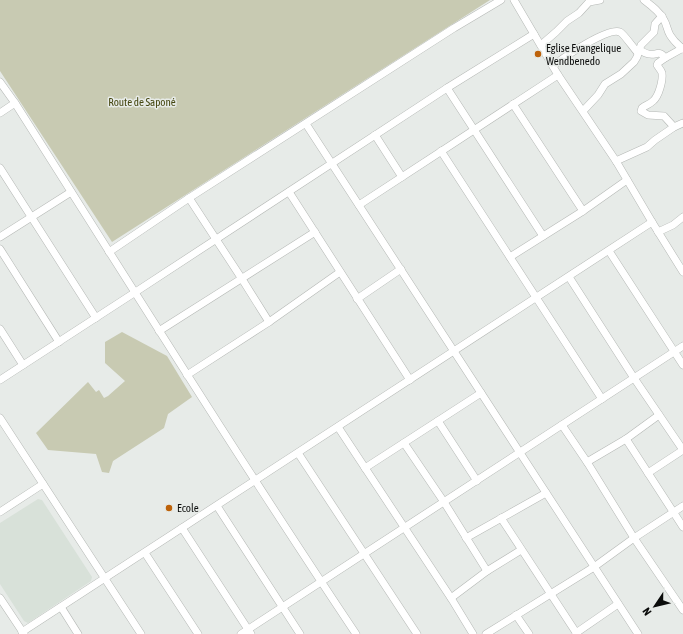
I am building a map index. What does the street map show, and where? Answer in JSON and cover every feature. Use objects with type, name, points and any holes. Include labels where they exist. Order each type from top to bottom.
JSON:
[{"type":"street","points":[[109,252],[189,198],[454,28],[501,0]]},
{"type":"street","points":[[514,0],[558,74],[616,160],[683,272]]},
{"type":"street","points":[[541,45],[567,20],[580,13],[589,2],[600,0]]},
{"type":"street","points":[[644,0],[662,16],[670,35],[679,46],[683,48],[658,63],[657,65],[662,74],[658,95],[641,110],[648,115],[664,116],[674,127]]},
{"type":"street","points":[[583,111],[598,95],[605,84],[622,74],[636,59],[642,44],[654,32],[655,24],[662,16]]},
{"type":"street","points":[[553,66],[576,50],[599,37],[615,31],[624,34],[630,44],[639,52],[649,54],[661,53],[665,58]]},
{"type":"street","points":[[0,380],[447,88],[534,34]]},
{"type":"street","points":[[359,205],[558,74]]},
{"type":"street","points":[[0,82],[255,481],[356,634]]},
{"type":"street","points":[[447,88],[543,236]]},
{"type":"street","points":[[0,113],[14,103]]},
{"type":"street","points":[[513,104],[583,211]]},
{"type":"street","points":[[306,124],[638,634]]},
{"type":"street","points":[[616,160],[647,147],[674,127],[683,124]]},
{"type":"street","points":[[375,135],[402,177]]},
{"type":"street","points":[[441,151],[602,399]]},
{"type":"street","points":[[0,168],[96,318]]},
{"type":"street","points":[[510,257],[583,211],[628,180]]},
{"type":"street","points":[[0,237],[71,192]]},
{"type":"street","points":[[289,192],[410,380]]},
{"type":"street","points":[[189,198],[269,322]]},
{"type":"street","points":[[658,232],[673,225],[683,217]]},
{"type":"street","points":[[0,598],[23,633],[652,222]]},
{"type":"street","points":[[159,331],[315,232]]},
{"type":"street","points":[[0,249],[59,342]]},
{"type":"street","points":[[609,251],[683,365]]},
{"type":"street","points":[[357,299],[401,269]]},
{"type":"street","points":[[187,375],[269,322],[340,272]]},
{"type":"street","points":[[569,277],[659,416],[683,450],[648,474]]},
{"type":"street","points":[[0,329],[23,365]]},
{"type":"street","points":[[241,634],[249,632],[283,607],[683,346]]},
{"type":"street","points":[[365,468],[481,393]]},
{"type":"street","points":[[587,462],[626,439],[659,416]]},
{"type":"street","points":[[0,418],[141,634]]},
{"type":"street","points":[[438,421],[477,481]]},
{"type":"street","points":[[562,426],[587,462],[634,538],[683,610]]},
{"type":"street","points":[[338,427],[451,598],[473,634]]},
{"type":"street","points":[[626,439],[683,528]]},
{"type":"street","points":[[404,443],[444,502],[487,571]]},
{"type":"street","points":[[298,453],[417,634]]},
{"type":"street","points":[[0,512],[43,484]]},
{"type":"street","points":[[466,538],[546,493]]},
{"type":"street","points":[[217,506],[300,634]]},
{"type":"street","points":[[486,634],[594,566],[683,506]]},
{"type":"street","points":[[501,518],[576,634],[618,604]]},
{"type":"street","points":[[182,528],[249,632]]},
{"type":"street","points":[[451,598],[487,571],[521,550]]},
{"type":"street","points":[[145,553],[198,634]]},
{"type":"street","points":[[61,607],[78,634]]},
{"type":"street","points":[[516,615],[529,634]]},
{"type":"shaded area","points":[[38,499],[42,500],[92,577],[91,581],[28,623],[24,621],[0,584],[0,523]]},
{"type":"green space","name":"Route de Saponé","points":[[0,0],[490,0],[112,242],[0,71]]},
{"type":"green space","points":[[122,332],[167,356],[192,397],[168,414],[164,428],[113,461],[109,473],[102,472],[96,454],[48,450],[36,433],[88,382],[96,392],[99,390],[104,398],[125,381],[105,363],[105,342]]},
{"type":"place","name":"Eglise Evangelique Wendbenedo","points":[[538,54]]},
{"type":"place","name":"Ecole","points":[[169,508]]}]
